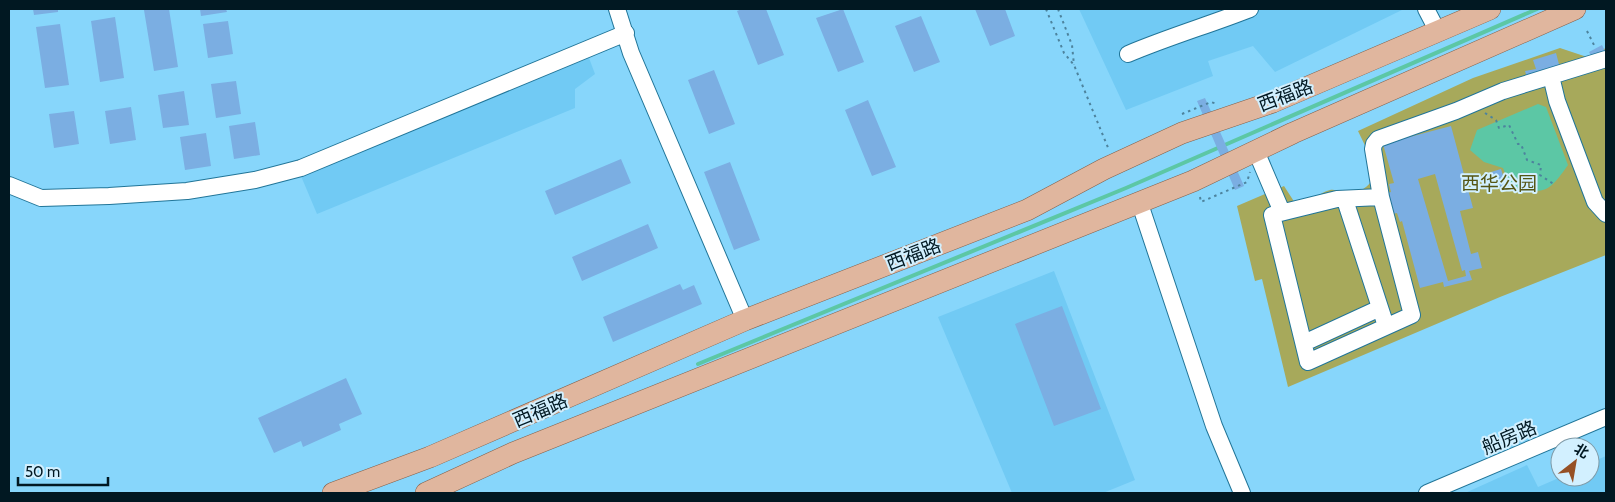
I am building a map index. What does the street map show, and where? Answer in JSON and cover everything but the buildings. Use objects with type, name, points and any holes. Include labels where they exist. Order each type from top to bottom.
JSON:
[{"type":"main road","name":"西福路","points":[[333,493],[430,457],[745,320],[1027,210],[1115,164],[1182,133],[1273,102],[1490,9]]},
{"type":"main road","name":"西福路","points":[[426,493],[522,449],[1223,168],[1256,151],[1575,9]]},
{"type":"street","points":[[1128,54],[1178,33],[1198,29],[1250,9]]},
{"type":"street","points":[[1426,9],[1438,32]]},
{"type":"street","points":[[621,10],[632,52],[745,320]]},
{"type":"street","points":[[9,185],[41,198],[188,191],[255,180],[301,168],[626,33]]},
{"type":"street","points":[[1381,197],[1337,199],[1272,215],[1308,362],[1412,315],[1381,197],[1373,149],[1378,139],[1486,111],[1503,91],[1551,76],[1601,54]]},
{"type":"street","points":[[1551,76],[1586,195],[1606,214]]},
{"type":"street","points":[[1256,151],[1282,212]]},
{"type":"street","points":[[1345,200],[1386,326]]},
{"type":"street","points":[[1139,201],[1214,426],[1242,493]]},
{"type":"street","points":[[1304,344],[1380,308]]},
{"type":"street","name":"船房路","points":[[1427,493],[1606,417]]},
{"type":"path","points":[[1046,9],[1064,53],[1074,65]]},
{"type":"path","points":[[1058,9],[1072,45],[1074,65],[1115,164]]},
{"type":"path","points":[[1587,31],[1601,54]]},
{"type":"path","points":[[1175,117],[1212,102]]},
{"type":"path","points":[[1486,111],[1499,128],[1509,125],[1518,144],[1521,144],[1527,160],[1541,165],[1540,175],[1555,185]]},
{"type":"path","points":[[1202,202],[1247,182]]},
{"type":"shaded area","points":[[1079,9],[1404,9],[1275,72],[1253,46],[1208,61],[1213,76],[1126,110]]},
{"type":"shaded area","points":[[589,58],[595,74],[575,89],[575,108],[317,214],[301,176]]},
{"type":"shaded area","points":[[1538,104],[1546,107],[1568,165],[1555,182],[1544,190],[1538,191],[1510,186],[1503,168],[1484,162],[1470,150],[1477,130]]},
{"type":"shaded area","points":[[1054,271],[1135,480],[1103,493],[1012,493],[938,317]]},
{"type":"shaded area","points":[[1606,456],[1606,493],[1465,493],[1527,465],[1538,487],[1550,482],[1550,487],[1600,487],[1600,459]]},
{"type":"green space","name":"西华公园","points":[[1560,48],[1587,57],[1606,48],[1606,255],[1500,297],[1288,387],[1262,279],[1255,281],[1237,206],[1284,186],[1295,203],[1306,203],[1330,190],[1354,192],[1365,188],[1371,182],[1373,174],[1370,157],[1358,131],[1473,78]]},
{"type":"waterway","points":[[698,364],[1126,188],[1537,9]]}]
